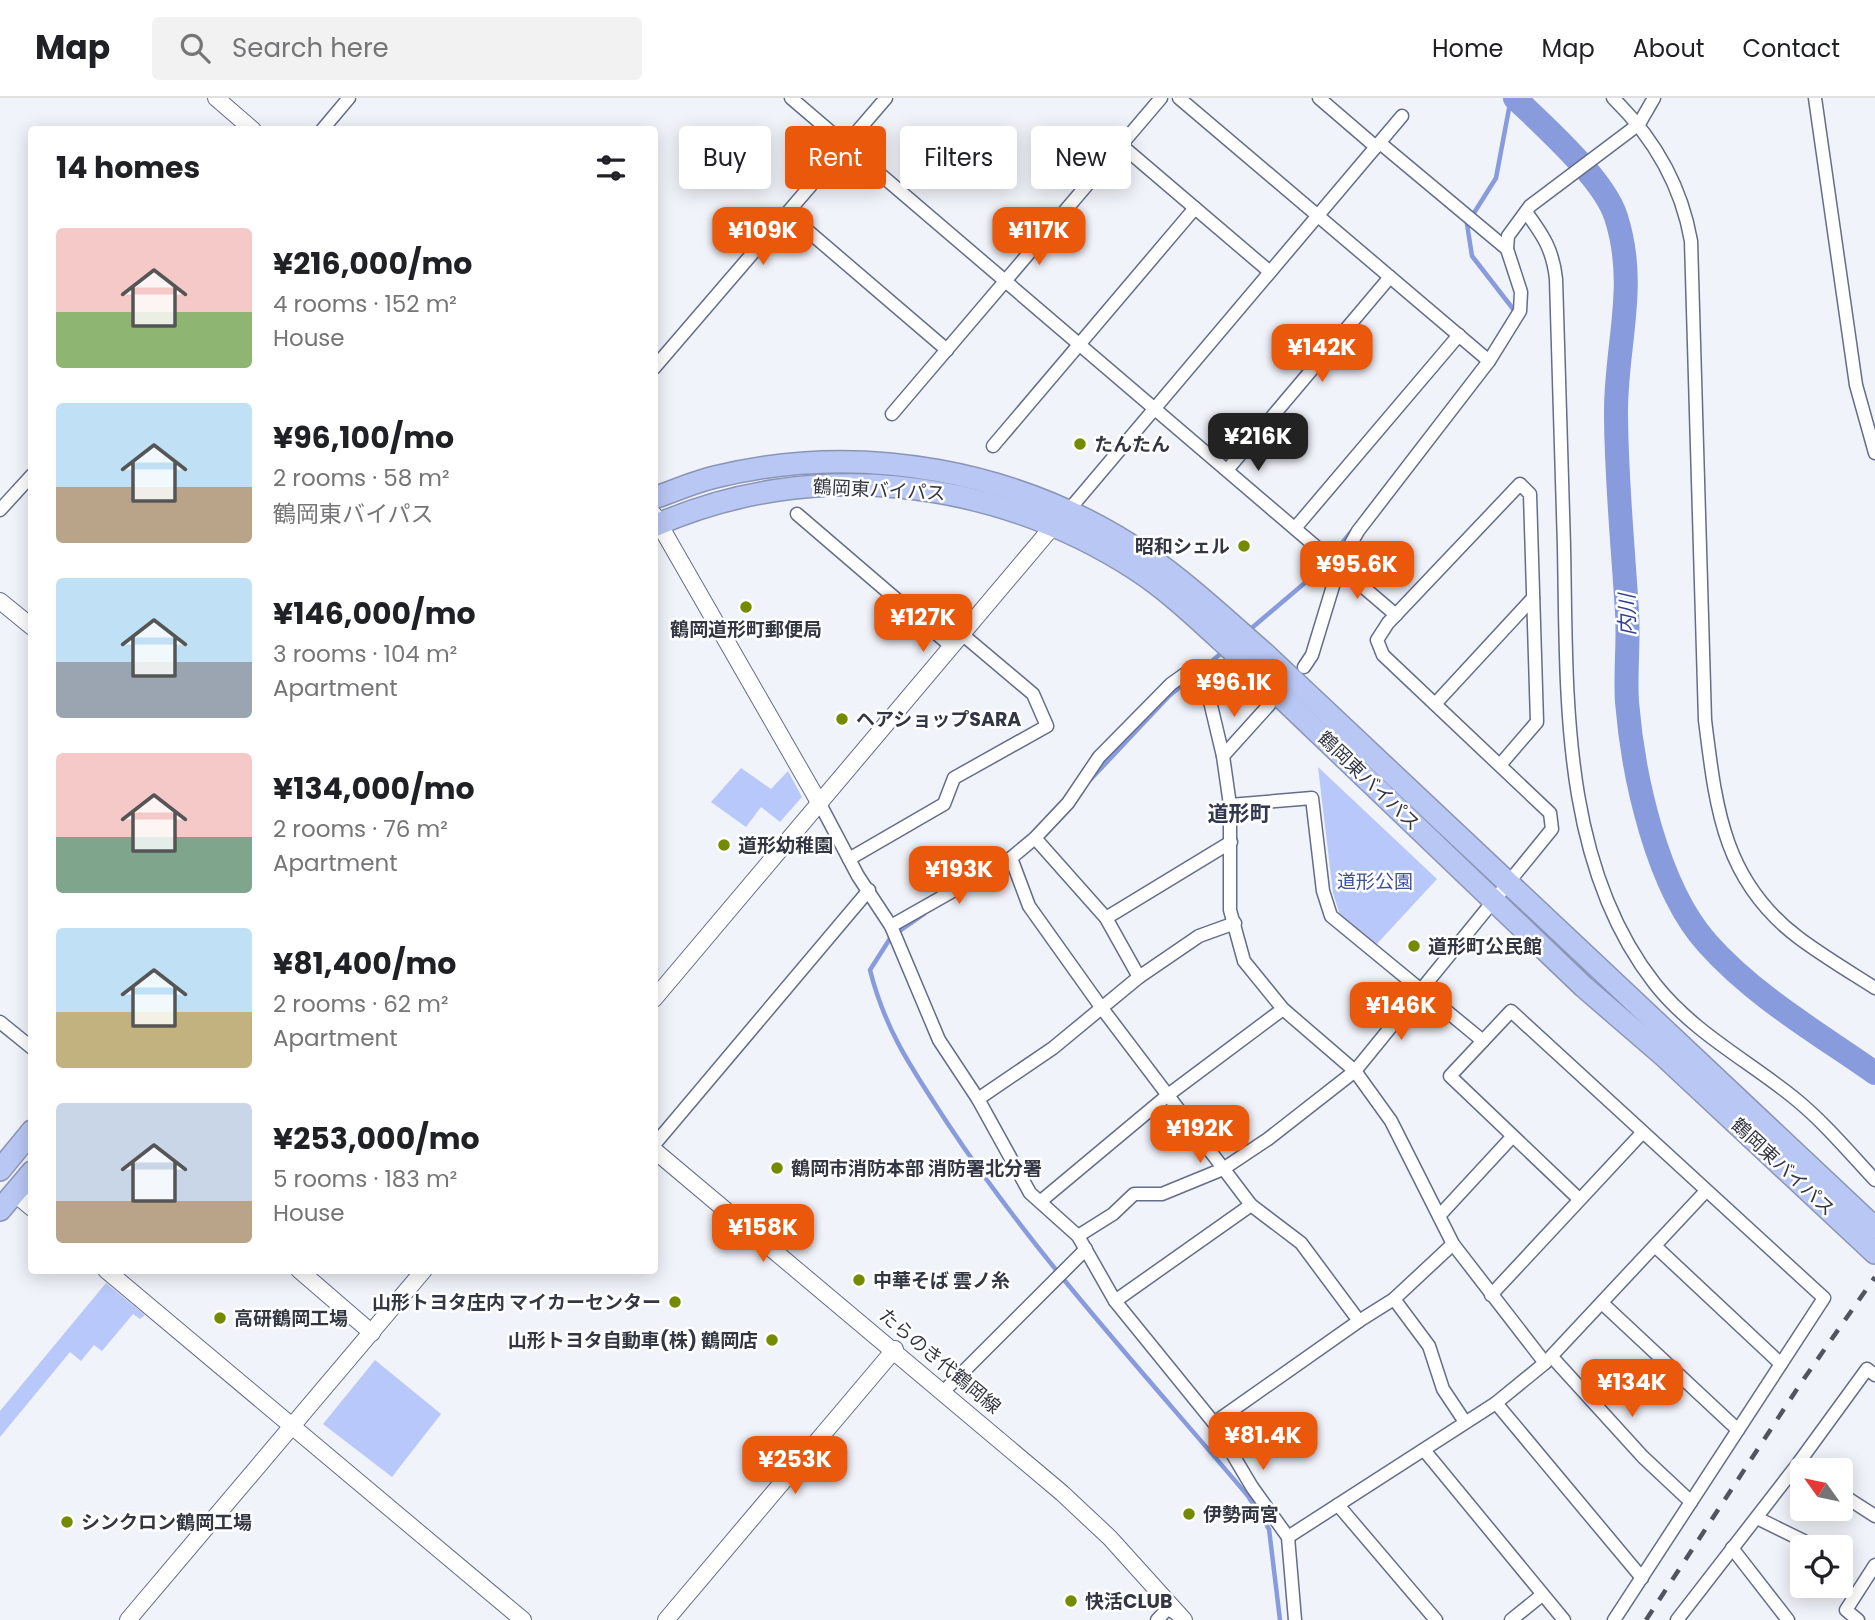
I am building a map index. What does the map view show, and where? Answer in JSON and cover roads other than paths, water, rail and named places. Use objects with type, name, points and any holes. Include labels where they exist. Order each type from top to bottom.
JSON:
[{"type":"highway","name":"鶴岡東バイパス","points":[[658,497],[714,477],[791,464],[880,461],[925,467],[985,482],[1144,554],[1202,598],[1509,881],[1875,1228]]},
{"type":"highway","name":"鶴岡東バイパス","points":[[658,521],[726,498],[799,486],[870,486],[958,495],[1061,518],[1136,570],[1190,612],[1493,900],[1875,1253]]},
{"type":"highway","points":[[0,1170],[28,1137]]},
{"type":"highway","points":[[0,1210],[28,1177]]},
{"type":"street","points":[[216,98],[248,126]]},
{"type":"street","points":[[325,126],[349,98]]},
{"type":"street","points":[[791,98],[824,126]]},
{"type":"street","points":[[862,126],[886,98]]},
{"type":"street","points":[[1131,133],[1161,98]]},
{"type":"street","points":[[1179,98],[1489,361]]},
{"type":"street","points":[[1319,98],[1507,248]]},
{"type":"street","points":[[1613,98],[1639,124],[1676,186],[1690,241],[1705,720],[1713,789],[1725,841],[1738,870],[1756,897],[1798,937],[1875,988]]},
{"type":"street","points":[[1304,667],[1312,655],[1340,564],[1358,531],[1489,361],[1520,312],[1521,292],[1507,248],[1508,236],[1528,209],[1639,124],[1654,98]]},
{"type":"street","points":[[1815,98],[1856,386],[1875,453]]},
{"type":"street","points":[[658,994],[1402,116]]},
{"type":"street","points":[[1131,154],[1270,272]]},
{"type":"street","points":[[886,179],[1340,564],[1396,615]]},
{"type":"street","points":[[658,363],[808,189]]},
{"type":"street","points":[[892,414],[1084,189]]},
{"type":"street","points":[[993,446],[1195,208]]},
{"type":"street","points":[[1528,209],[1548,242],[1553,255],[1556,279],[1566,648],[1574,763],[1590,850],[1619,928],[1657,986],[1699,1029],[1796,1100],[1875,1180]]},
{"type":"street","points":[[787,213],[947,350]]},
{"type":"street","points":[[1228,469],[1390,278]]},
{"type":"street","points":[[1296,527],[1459,335]]},
{"type":"street","points":[[0,510],[28,479]]},
{"type":"street","points":[[1078,1236],[1113,1214],[1134,1194],[1162,1194],[1223,1169],[1268,1139],[1354,1071],[1552,829],[1553,819],[1550,813],[1436,704],[1378,646],[1380,633],[1520,484],[1530,494],[1537,722],[1500,765]]},
{"type":"street","points":[[797,514],[958,641],[1033,694],[1047,726],[954,778],[944,804],[849,859]]},
{"type":"street","points":[[658,525],[820,804],[849,859],[891,926],[939,1040],[978,1099],[1030,1192],[1078,1236],[1115,1301],[1214,1423],[1252,1487],[1288,1537],[1295,1620]]},
{"type":"street","points":[[1436,704],[1533,598]]},
{"type":"street","points":[[0,601],[28,624]]},
{"type":"street","points":[[891,926],[1011,858],[1035,838],[1068,803],[1099,757],[1171,684],[1192,669],[1203,672],[1223,756],[1230,805],[1230,910],[1244,961],[1283,1009],[1354,1071],[1391,1121],[1453,1244],[1491,1295],[1548,1360],[1691,1502]]},
{"type":"street","points":[[1223,756],[1269,705]]},
{"type":"street","points":[[1230,805],[1312,798],[1323,891],[1331,916],[1483,1041]]},
{"type":"street","points":[[1035,838],[1106,918],[1139,977]]},
{"type":"street","points":[[1106,918],[1231,842]]},
{"type":"street","points":[[1011,858],[1028,905],[1101,1007],[1251,1205],[1301,1243],[1359,1321]]},
{"type":"street","points":[[658,1142],[869,890]]},
{"type":"street","points":[[978,1099],[1053,1048],[1139,977],[1199,936],[1235,923]]},
{"type":"street","points":[[1041,1201],[1168,1095],[1283,1009]]},
{"type":"street","points":[[1580,1199],[1450,1076],[1511,1011],[1705,1192],[1824,1298],[1614,1620]]},
{"type":"street","points":[[0,1022],[28,1045]]},
{"type":"street","points":[[1491,1295],[1642,1133]]},
{"type":"street","points":[[1438,1216],[1512,1137]]},
{"type":"street","name":"たらのき代鶴岡線","points":[[658,1150],[895,1349],[1091,1520],[1173,1613],[1184,1620]]},
{"type":"street","points":[[1288,1537],[1496,1403],[1548,1360],[1705,1192]]},
{"type":"street","points":[[14,1193],[28,1205]]},
{"type":"street","points":[[1115,1301],[1251,1205]]},
{"type":"street","points":[[1214,1423],[1394,1299],[1453,1244]]},
{"type":"street","points":[[1655,1246],[1781,1364]]},
{"type":"street","points":[[944,1391],[1086,1249]]},
{"type":"street","points":[[111,1274],[523,1620]]},
{"type":"street","points":[[304,1274],[372,1333]]},
{"type":"street","points":[[128,1620],[421,1274]]},
{"type":"street","points":[[1394,1299],[1429,1346],[1443,1389],[1465,1422]]},
{"type":"street","points":[[1602,1303],[1738,1430]]},
{"type":"street","points":[[666,1620],[895,1349]]},
{"type":"street","points":[[1808,1458],[1867,1369],[1875,1375]]},
{"type":"street","points":[[1496,1403],[1642,1578]]},
{"type":"street","points":[[1424,1450],[1563,1620]]},
{"type":"street","points":[[1677,1620],[1732,1548],[1790,1480]]},
{"type":"street","points":[[1853,1502],[1875,1516]]},
{"type":"street","points":[[1338,1505],[1436,1620]]},
{"type":"street","points":[[1757,1518],[1792,1535]]},
{"type":"street","points":[[1732,1548],[1788,1620]]},
{"type":"street","points":[[1858,1620],[1846,1609],[1875,1565]]},
{"type":"street","points":[[1511,1620],[1542,1595]]},
{"type":"street","points":[[1157,1620],[1173,1613]]},
{"type":"waterway","points":[[1511,98],[1496,178],[1467,224],[1472,256],[1517,314]]},
{"type":"waterway","name":"内川","points":[[1515,98],[1557,138],[1599,186],[1616,217],[1622,242],[1626,291],[1616,411],[1627,623],[1627,702],[1642,796],[1661,862],[1689,920],[1725,962],[1787,1013],[1875,1073]]},
{"type":"waterway","points":[[1247,632],[1320,570],[1351,532]]},
{"type":"waterway","points":[[1090,780],[1169,696],[1224,651]]},
{"type":"waterway","points":[[924,914],[891,937],[870,970],[892,1032],[948,1124],[1018,1221],[1093,1314],[1248,1496],[1269,1529],[1280,1620]]},
{"type":"railway","points":[[1646,1620],[1801,1383],[1875,1277]]},
{"type":"place","name":"たんたん","points":[[1080,444]]},
{"type":"place","name":"昭和シェル","points":[[1244,546]]},
{"type":"place","name":"鶴岡道形町郵便局","points":[[746,607]]},
{"type":"place","name":"ヘアショップSARA","points":[[842,719]]},
{"type":"place","name":"道形幼稚園","points":[[724,845]]},
{"type":"place","name":"道形町公民館","points":[[1414,946]]},
{"type":"place","name":"鶴岡市消防本部 消防署北分署","points":[[777,1168]]},
{"type":"place","name":"中華そば 雲ノ糸","points":[[859,1280]]},
{"type":"place","name":"山形トヨタ庄内 マイカーセンター","points":[[675,1302]]},
{"type":"place","name":"高研鶴岡工場","points":[[220,1318]]},
{"type":"place","name":"山形トヨタ自動車(株) 鶴岡店","points":[[772,1340]]},
{"type":"place","name":"伊勢両宮","points":[[1189,1514]]},
{"type":"place","name":"シンクロン鶴岡工場","points":[[67,1522]]},
{"type":"place","name":"快活CLUB","points":[[1071,1601]]},
{"type":"district","name":"道形町","points":[[1239,813]]},
{"type":"park label","name":"道形公園","points":[[1375,881]]}]
